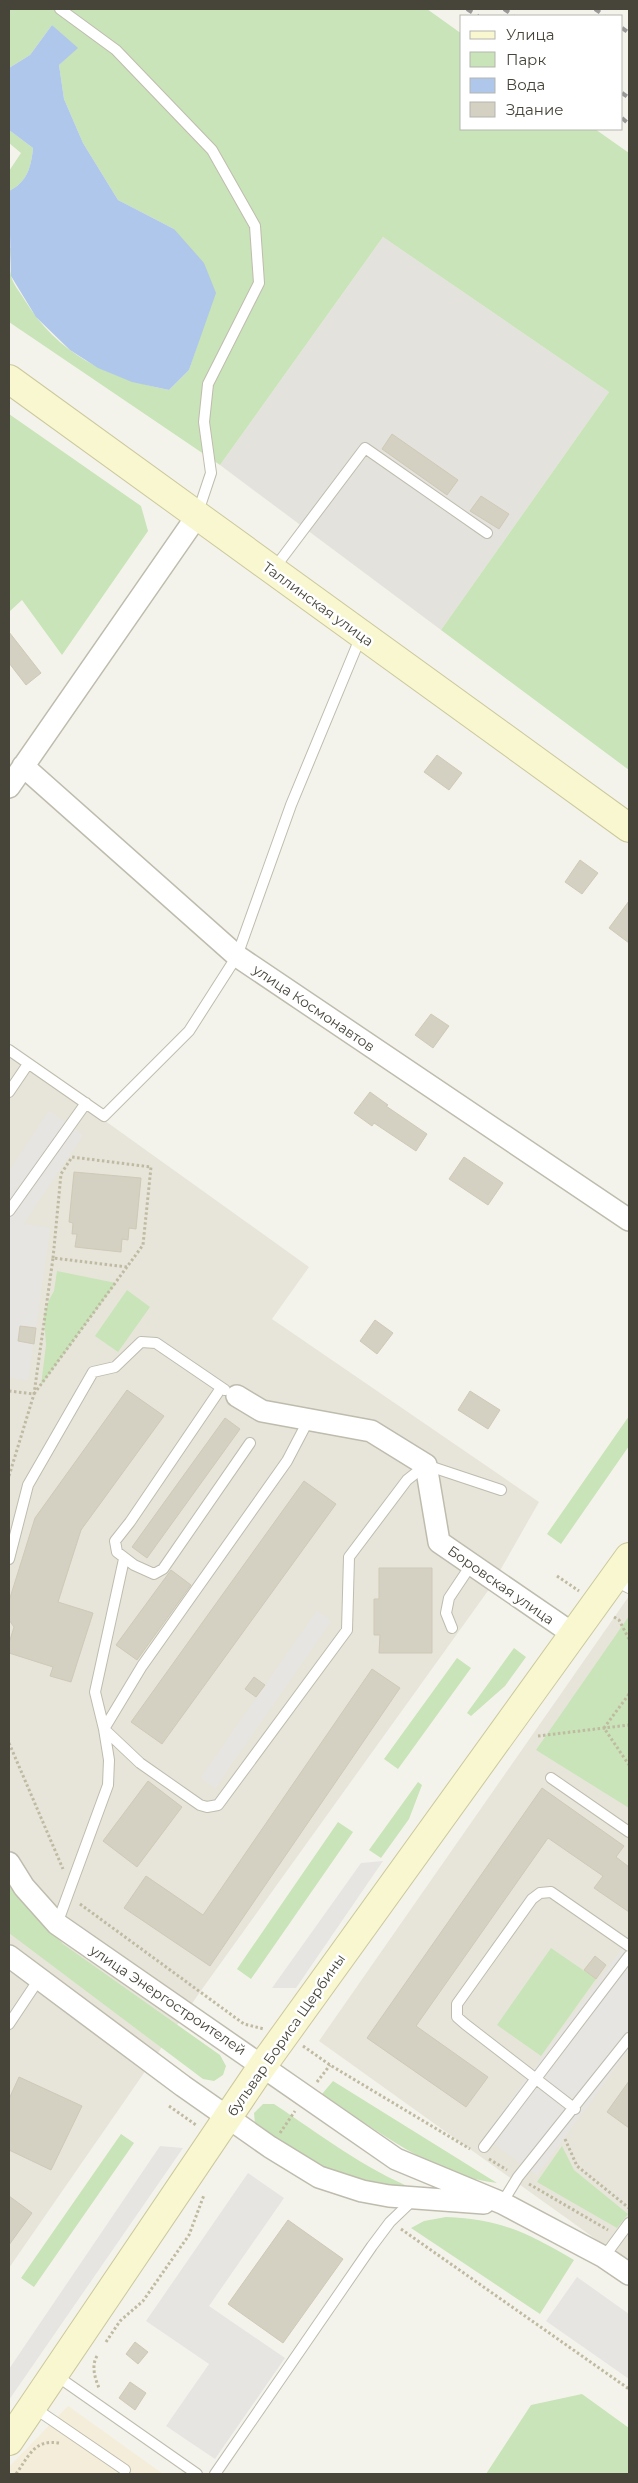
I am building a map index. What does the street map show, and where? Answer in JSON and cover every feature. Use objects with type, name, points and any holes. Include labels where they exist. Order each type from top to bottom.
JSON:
[{"type":"street","name":"Таллинская улица","points":[[9,378],[272,571],[629,828]]},
{"type":"street","points":[[9,787],[197,516]]},
{"type":"street","name":"улица Космонавтов","points":[[23,766],[237,956],[629,1220]]},
{"type":"street","points":[[229,1392],[262,1411],[371,1431],[426,1466]]},
{"type":"street","name":"Боровская улица","points":[[426,1466],[439,1542],[573,1634]]},
{"type":"street","name":"бульвар Бориса Щербины","points":[[9,2441],[285,2034],[573,1634],[621,1584],[629,1557]]},
{"type":"street","name":"улица Энергостроителей","points":[[9,1863],[24,1887],[57,1924],[396,2159],[502,2204],[604,2257],[629,2274]]},
{"type":"street","name":"улица Энергостроителей","points":[[9,1956],[228,2118],[270,2147],[320,2177],[362,2191],[413,2199],[502,2204]]},
{"type":"lane","points":[[60,9],[116,50],[212,150],[256,226],[259,283],[208,384],[204,422],[211,473],[197,516]]},
{"type":"lane","points":[[272,571],[365,448],[488,534]]},
{"type":"lane","points":[[9,1050],[104,1116],[189,1031],[237,956],[292,804],[362,635]]},
{"type":"lane","points":[[9,1092],[28,1064]]},
{"type":"lane","points":[[9,1211],[86,1103]]},
{"type":"lane","points":[[9,1559],[28,1485],[93,1372],[115,1367],[141,1342],[156,1343],[229,1392],[115,1541],[117,1552],[124,1559],[154,1574],[163,1569],[250,1443]]},
{"type":"lane","points":[[104,1730],[142,1666],[287,1461],[309,1419]]},
{"type":"lane","points":[[104,1730],[140,1763],[200,1805],[206,1807],[218,1805],[347,1630],[349,1557],[407,1480],[426,1466],[501,1490]]},
{"type":"lane","points":[[57,1924],[108,1785],[109,1760],[95,1692],[124,1559]]},
{"type":"lane","points":[[452,1628],[446,1613],[448,1598],[471,1565]]},
{"type":"lane","points":[[551,1778],[629,1832]]},
{"type":"lane","points":[[575,2109],[457,2016],[457,2004],[532,1899],[540,1893],[552,1892],[629,1946]]},
{"type":"lane","points":[[484,2147],[629,1956]]},
{"type":"lane","points":[[9,2024],[39,1979]]},
{"type":"lane","points":[[502,2204],[518,2177],[575,2109],[629,2038]]},
{"type":"lane","points":[[215,2474],[390,2222],[413,2199]]},
{"type":"lane","points":[[604,2257],[629,2223]]},
{"type":"lane","points":[[54,2373],[90,2401],[197,2474]]},
{"type":"lane","points":[[32,2406],[125,2470]]},
{"type":"path","points":[[9,1476],[34,1394],[53,1258],[61,1174],[72,1158],[151,1167],[143,1245],[34,1394]]},
{"type":"path","points":[[53,1258],[127,1268]]},
{"type":"path","points":[[9,1391],[34,1394]]},
{"type":"path","points":[[604,1728],[629,1694]]},
{"type":"path","points":[[538,1736],[629,1725]]},
{"type":"path","points":[[604,1728],[629,1765]]},
{"type":"path","points":[[9,1743],[70,1886],[82,1907],[244,2024],[285,2034],[330,2064],[270,2147]]},
{"type":"path","points":[[559,2127],[577,2166],[629,2208]]},
{"type":"path","points":[[104,2344],[120,2321],[144,2301],[189,2235],[206,2190]]},
{"type":"path","points":[[390,2222],[629,2389]]},
{"type":"path","points":[[90,2401],[99,2388],[94,2376],[94,2359],[99,2352]]},
{"type":"path","points":[[16,2474],[37,2445],[47,2441],[60,2443],[68,2430]]},
{"type":"shaded area","points":[[383,237],[609,392],[441,630],[220,465]]},
{"type":"shaded area","points":[[9,1052],[309,1267],[272,1319],[539,1502],[490,1588],[200,1992],[9,2268]]},
{"type":"shaded area","points":[[49,1111],[83,1135],[23,1224],[50,1228],[28,1380],[9,1377],[9,1172]]},
{"type":"shaded area","points":[[629,1596],[629,2263],[319,2041]]},
{"type":"shaded area","points":[[317,1611],[331,1621],[215,1788],[201,1778]]},
{"type":"shaded area","points":[[383,1861],[296,1988],[272,1988],[361,1863]]},
{"type":"shaded area","points":[[624,1946],[629,1949],[629,2049],[537,2175],[484,2136]]},
{"type":"shaded area","points":[[160,2146],[183,2148],[9,2400],[9,2369]]},
{"type":"shaded area","points":[[248,2173],[284,2198],[209,2306],[285,2358],[215,2459],[166,2426],[209,2364],[146,2321]]},
{"type":"shaded area","points":[[577,2277],[629,2314],[629,2379],[546,2321]]},
{"type":"shaded area","points":[[68,2406],[163,2474],[9,2474],[9,2467]]},
{"type":"green space","points":[[9,9],[427,9],[460,33],[460,130],[596,130],[629,153],[629,770],[441,630],[609,392],[383,237],[220,465],[9,322],[9,248],[11,248],[10,269],[12,278],[37,318],[68,349],[86,361],[105,370],[146,385],[169,390],[189,370],[201,334],[174,229],[118,200],[83,143],[64,99],[59,65],[77,48],[52,25],[30,55],[9,68]]},
{"type":"green space","points":[[9,130],[33,148],[27,174],[20,183],[9,191],[9,171],[21,153],[9,143]]},
{"type":"green space","points":[[9,414],[141,506],[148,531],[62,655],[22,600],[9,612]]},
{"type":"green space","points":[[57,1271],[116,1283],[41,1385],[46,1345],[44,1316],[54,1291]]},
{"type":"green space","points":[[127,1290],[150,1307],[118,1352],[95,1336]]},
{"type":"green space","points":[[629,1416],[629,1446],[561,1544],[547,1534]]},
{"type":"green space","points":[[629,1616],[629,1808],[536,1750]]},
{"type":"green space","points":[[514,1648],[526,1657],[505,1686],[471,1716],[467,1713]]},
{"type":"green space","points":[[457,1658],[471,1668],[398,1769],[384,1759]]},
{"type":"green space","points":[[418,1782],[422,1785],[409,1819],[381,1858],[369,1850]]},
{"type":"green space","points":[[338,1822],[353,1832],[251,1979],[237,1969]]},
{"type":"green space","points":[[9,1879],[35,1913],[63,1944],[220,2055],[226,2066],[223,2075],[214,2081],[203,2079],[9,1933]]},
{"type":"green space","points":[[551,1948],[596,1979],[541,2056],[497,2025]]},
{"type":"green space","points":[[333,2081],[497,2183],[474,2179],[451,2171],[405,2149],[322,2094]]},
{"type":"green space","points":[[263,2104],[274,2104],[361,2162],[417,2190],[364,2182],[321,2169],[255,2124],[254,2113]]},
{"type":"green space","points":[[121,2134],[134,2143],[34,2287],[21,2278]]},
{"type":"green space","points":[[562,2146],[574,2170],[628,2214],[617,2228],[537,2182]]},
{"type":"green space","points":[[446,2217],[483,2221],[513,2229],[542,2242],[574,2260],[540,2314],[411,2228],[424,2221]]},
{"type":"green space","points":[[582,2394],[629,2428],[629,2474],[486,2474],[531,2405]]},
{"type":"water","points":[[52,25],[78,48],[59,65],[64,99],[83,143],[118,200],[174,229],[204,263],[216,293],[189,370],[169,390],[132,382],[98,368],[70,350],[36,317],[11,276],[9,191],[20,183],[27,174],[33,148],[9,130],[9,68],[30,55]]},
{"type":"building","points":[[392,434],[458,480],[447,495],[382,449]]},
{"type":"building","points":[[481,496],[509,514],[499,529],[470,511]]},
{"type":"building","points":[[9,632],[41,673],[26,685],[9,663]]},
{"type":"building","points":[[437,755],[462,773],[449,790],[424,772]]},
{"type":"building","points":[[580,860],[598,873],[582,894],[565,882]]},
{"type":"building","points":[[629,901],[629,943],[609,928]]},
{"type":"building","points":[[431,1014],[449,1026],[433,1048],[415,1035]]},
{"type":"building","points":[[370,1092],[388,1105],[386,1106],[427,1134],[416,1151],[374,1123],[372,1126],[354,1113]]},
{"type":"building","points":[[464,1157],[503,1183],[488,1205],[449,1179]]},
{"type":"building","points":[[74,1172],[141,1178],[136,1229],[129,1228],[128,1240],[122,1239],[121,1252],[75,1247],[77,1234],[72,1234],[73,1223],[69,1222]]},
{"type":"building","points":[[375,1320],[393,1333],[377,1354],[360,1341]]},
{"type":"building","points":[[20,1326],[36,1328],[34,1344],[18,1341]]},
{"type":"building","points":[[127,1390],[164,1416],[81,1530],[58,1602],[93,1613],[71,1682],[50,1676],[53,1667],[9,1653],[9,1643],[14,1627],[9,1620],[9,1601],[35,1518]]},
{"type":"building","points":[[470,1391],[500,1410],[488,1429],[458,1410]]},
{"type":"building","points":[[225,1418],[240,1429],[147,1558],[132,1547]]},
{"type":"building","points":[[304,1481],[336,1504],[162,1744],[131,1722]]},
{"type":"building","points":[[379,1568],[432,1568],[432,1653],[379,1653],[380,1635],[374,1635],[374,1599],[379,1599]]},
{"type":"building","points":[[171,1570],[191,1585],[137,1660],[116,1645]]},
{"type":"building","points":[[372,1669],[400,1688],[210,1966],[124,1908],[146,1876],[203,1915]]},
{"type":"building","points":[[254,1677],[265,1685],[256,1697],[245,1689]]},
{"type":"building","points":[[148,1781],[182,1807],[137,1867],[103,1841]]},
{"type":"building","points":[[542,1788],[624,1846],[616,1857],[629,1867],[629,1912],[594,1888],[603,1876],[548,1838],[416,2026],[488,2077],[466,2107],[367,2038]]},
{"type":"building","points":[[595,1956],[606,1965],[596,1979],[584,1970]]},
{"type":"building","points":[[19,2077],[82,2106],[51,2170],[9,2150],[9,2099]]},
{"type":"building","points":[[629,2081],[629,2128],[607,2112]]},
{"type":"building","points":[[9,2196],[32,2213],[9,2245]]},
{"type":"building","points":[[288,2220],[343,2259],[283,2343],[228,2304]]},
{"type":"building","points":[[135,2342],[148,2352],[138,2364],[126,2354]]},
{"type":"building","points":[[130,2382],[146,2393],[135,2410],[119,2398]]},
{"type":"railway","points":[[467,9],[476,15]]},
{"type":"railway","points":[[504,9],[513,15]]},
{"type":"railway","points":[[595,9],[604,15]]},
{"type":"railway","points":[[623,29],[629,33]]},
{"type":"railway","points":[[623,94],[629,98]]},
{"type":"railway","points":[[623,119],[629,124]]}]
